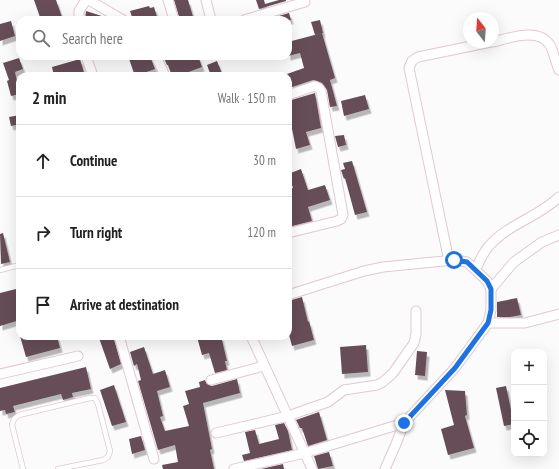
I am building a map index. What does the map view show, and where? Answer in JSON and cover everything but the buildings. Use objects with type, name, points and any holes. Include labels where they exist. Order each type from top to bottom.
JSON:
[{"type":"street","points":[[79,16],[79,11],[88,0],[116,16]]},
{"type":"street","points":[[168,0],[173,16]]},
{"type":"street","points":[[206,0],[210,16]]},
{"type":"street","points":[[258,16],[305,2]]},
{"type":"street","points":[[499,41],[526,35],[540,36],[550,45],[559,70]]},
{"type":"street","points":[[450,261],[409,68],[412,62],[418,57],[463,48]]},
{"type":"street","points":[[87,60],[92,72]]},
{"type":"street","points":[[158,60],[163,72]]},
{"type":"street","points":[[292,94],[315,86],[321,91],[343,215],[341,219],[337,221],[292,232]]},
{"type":"street","points":[[476,269],[483,254],[491,243],[559,197]]},
{"type":"street","points":[[491,289],[514,262],[542,242],[559,235]]},
{"type":"street","points":[[292,294],[364,271],[383,267],[450,261],[467,262],[487,281],[491,289],[491,310],[488,323],[455,368],[404,423],[385,469]]},
{"type":"street","points":[[216,433],[288,416],[328,402],[344,390],[377,385],[388,379],[414,343],[416,334],[416,311]]},
{"type":"street","points":[[488,323],[525,323],[559,314]]},
{"type":"street","points":[[120,340],[154,459]]},
{"type":"street","points":[[254,340],[264,366],[312,469]]},
{"type":"street","points":[[0,374],[78,356]]},
{"type":"street","points":[[211,380],[264,366]]},
{"type":"street","points":[[234,469],[305,453],[404,423]]},
{"type":"lane","points":[[0,270],[16,266]]},
{"type":"lane","points":[[23,469],[12,425],[14,419],[19,415],[95,398],[110,451],[108,457],[103,460],[58,469]]},
{"type":"route","points":[[404,423],[455,368],[488,323],[491,310],[491,289],[487,281],[467,262],[454,260]]}]
